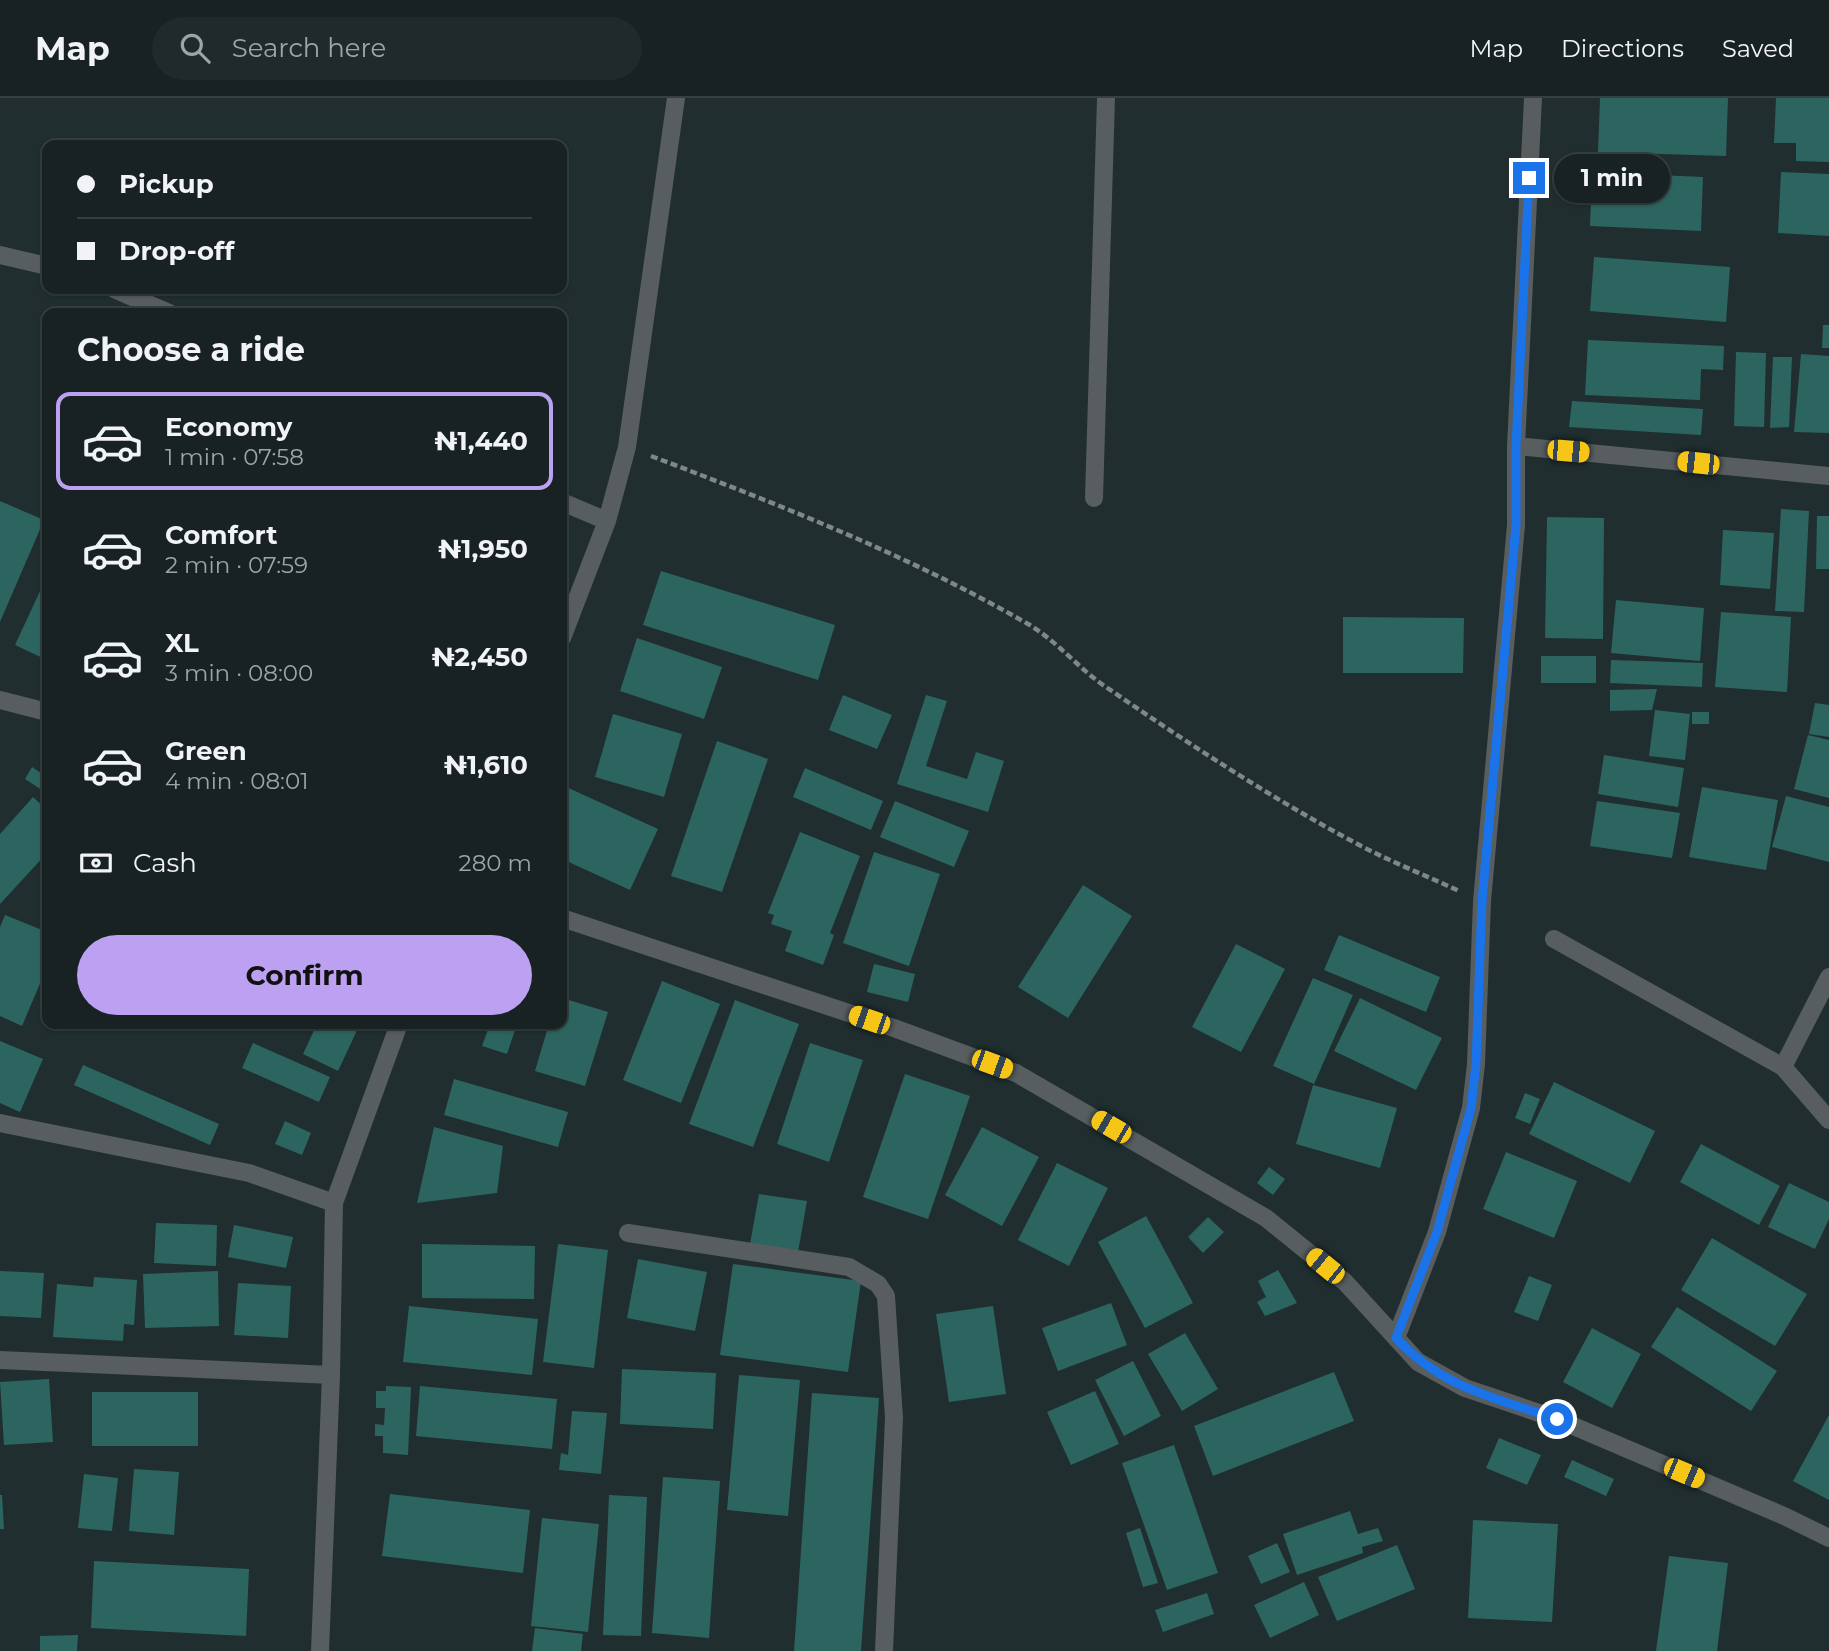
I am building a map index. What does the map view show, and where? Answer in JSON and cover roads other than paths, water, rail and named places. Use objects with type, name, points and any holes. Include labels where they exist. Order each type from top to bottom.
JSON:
[{"type":"street","points":[[567,625],[607,522],[627,447],[676,98]]},
{"type":"street","points":[[1094,498],[1106,98]]},
{"type":"street","points":[[1396,1338],[1437,1232],[1471,1108],[1476,1064],[1482,901],[1516,525],[1516,446],[1533,98]]},
{"type":"street","points":[[0,255],[42,264]]},
{"type":"street","points":[[125,294],[158,308]]},
{"type":"street","points":[[1516,446],[1829,476]]},
{"type":"street","points":[[567,504],[607,522]]},
{"type":"street","points":[[0,700],[42,711]]},
{"type":"street","points":[[567,920],[894,1028],[1016,1073],[1266,1218],[1345,1282],[1418,1362],[1465,1388],[1557,1419],[1784,1516],[1829,1538]]},
{"type":"street","points":[[1554,939],[1783,1067],[1829,1120]]},
{"type":"street","points":[[1783,1067],[1829,976]]},
{"type":"street","points":[[320,1651],[331,1376],[334,1203],[397,1029]]},
{"type":"street","points":[[0,1123],[249,1174],[334,1203]]},
{"type":"street","points":[[628,1233],[849,1267],[878,1284],[886,1296],[894,1418],[884,1651]]},
{"type":"street","points":[[0,1360],[331,1376]]}]
